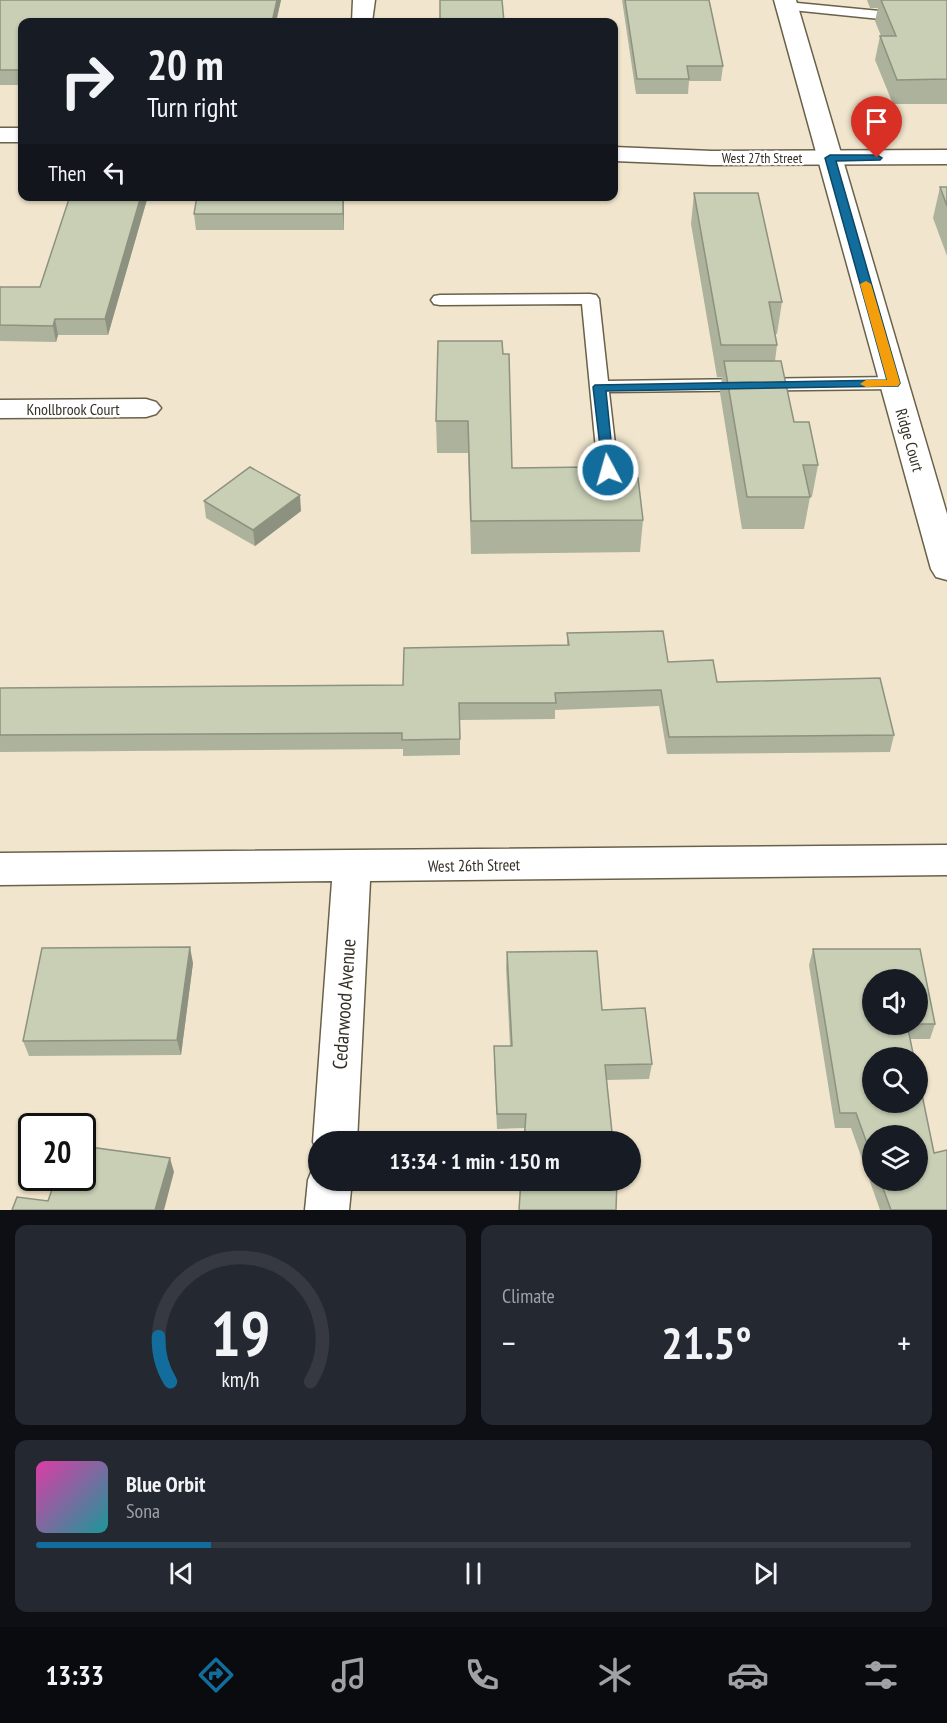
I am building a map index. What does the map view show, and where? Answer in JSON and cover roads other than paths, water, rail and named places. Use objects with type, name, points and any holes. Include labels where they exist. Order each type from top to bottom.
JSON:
[{"type":"street","points":[[362,18],[364,0]]},
{"type":"street","name":"Ridge Court","points":[[786,3],[947,569]]},
{"type":"street","points":[[0,135],[18,135]]},
{"type":"street","name":"West 27th Street","points":[[618,154],[712,158],[947,157]]},
{"type":"street","name":"Knollbrook Court","points":[[0,409],[146,408]]},
{"type":"street","name":"West 26th Street","points":[[0,869],[947,860]]},
{"type":"street","name":"Cedarwood Avenue","points":[[336,1131],[352,866]]},
{"type":"street","points":[[327,1210],[329,1191]]},
{"type":"lane","points":[[786,3],[890,16],[947,16]]},
{"type":"lane","points":[[440,300],[590,299],[608,470]]},
{"type":"lane","points":[[599,387],[894,383]]}]
